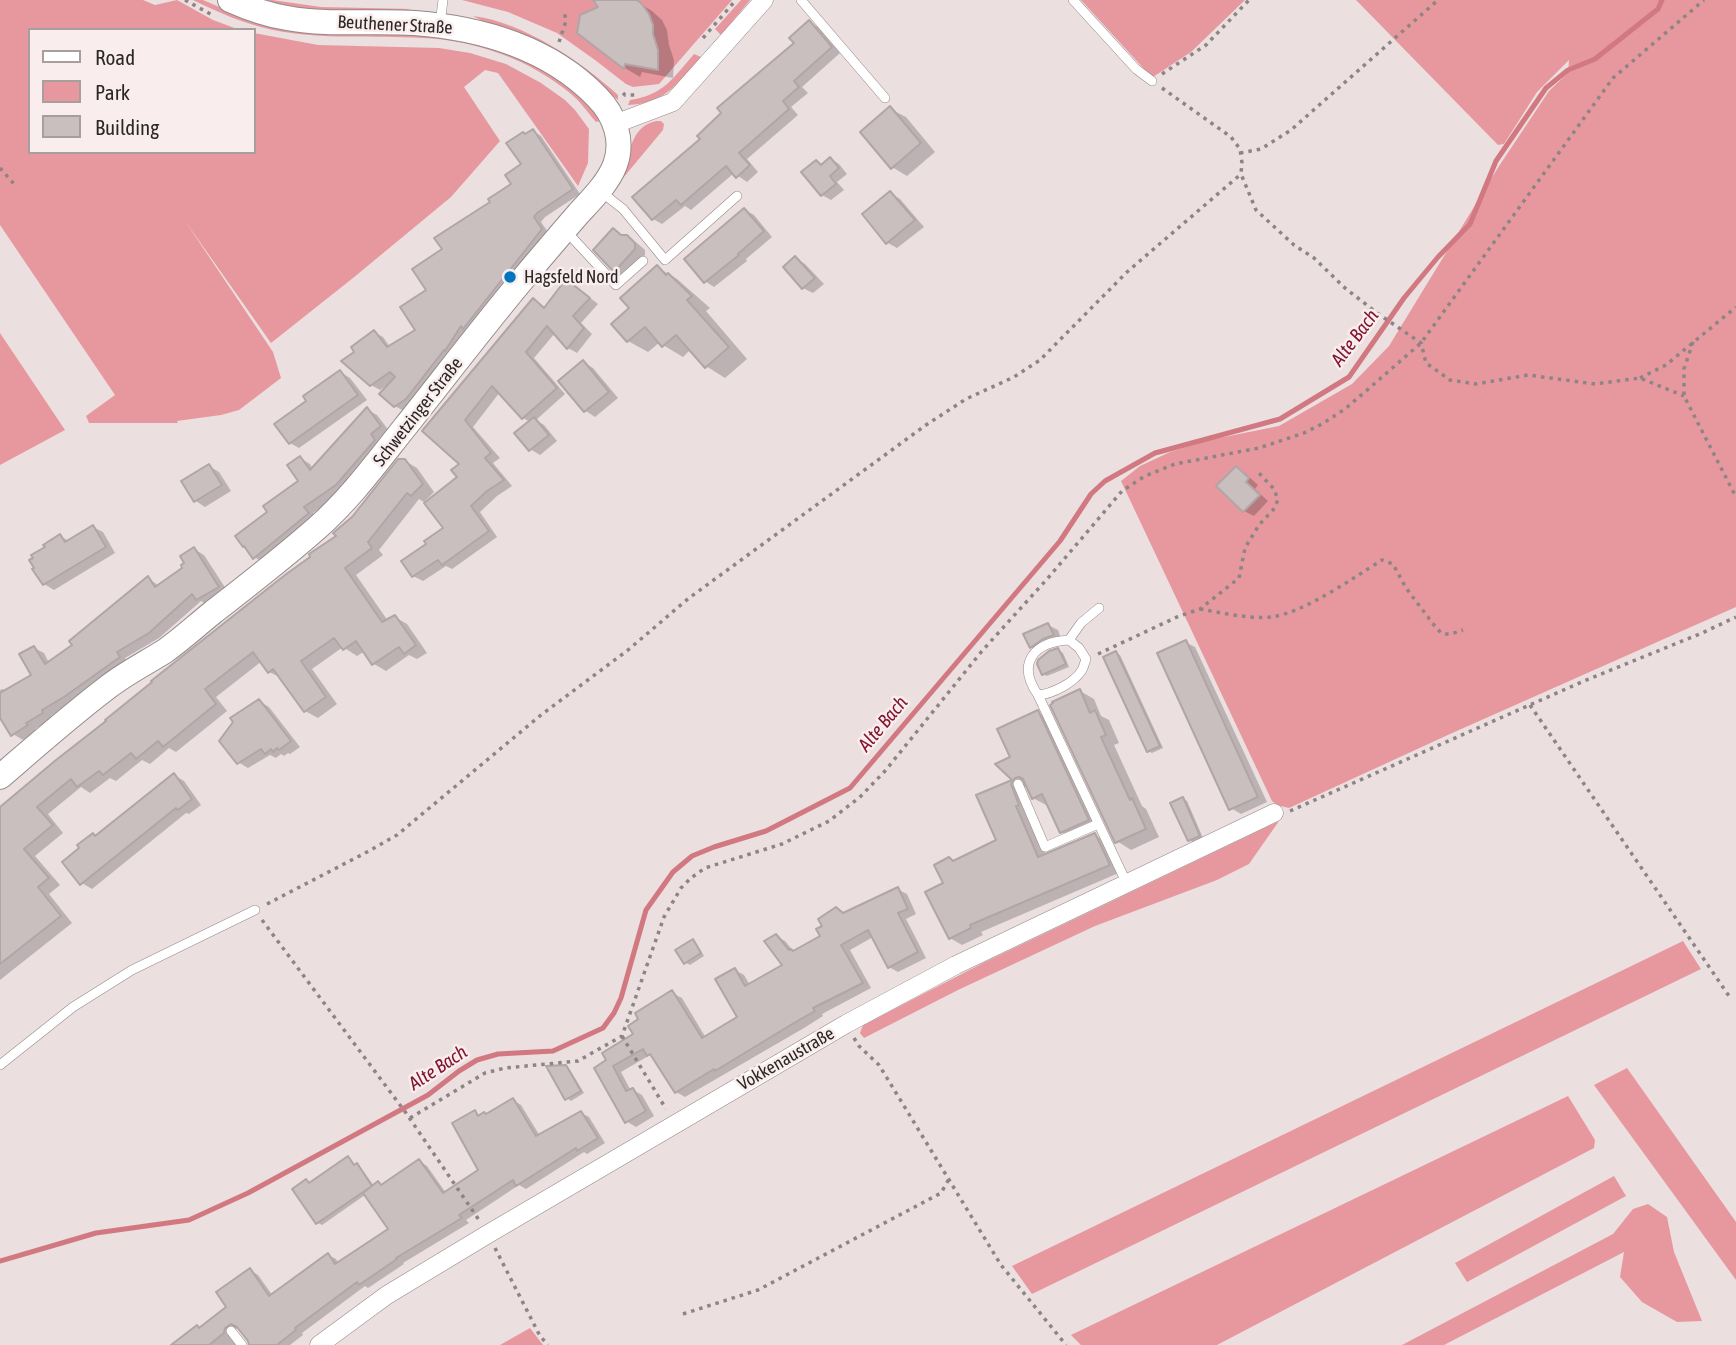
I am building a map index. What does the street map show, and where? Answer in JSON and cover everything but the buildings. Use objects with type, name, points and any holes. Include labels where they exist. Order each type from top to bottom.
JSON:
[{"type":"main road","name":"Beuthener Straße","points":[[228,10],[259,11],[317,22],[440,25],[497,37],[541,56],[573,76],[608,110],[615,124]]},
{"type":"main road","name":"Schwetzinger Straße","points":[[0,777],[111,684],[167,650],[275,564],[319,527],[362,482],[521,282],[599,190],[614,168],[617,156],[618,136],[615,124]]},
{"type":"street","points":[[615,124],[673,102],[764,0]]},
{"type":"street","name":"Vokkenaustraße","points":[[319,1345],[387,1295],[846,1024],[956,965],[1274,813]]},
{"type":"lane","points":[[440,25],[443,0]]},
{"type":"lane","points":[[801,0],[884,98]]},
{"type":"lane","points":[[1073,0],[1136,69],[1152,81]]},
{"type":"lane","points":[[599,190],[623,209],[665,260],[737,196]]},
{"type":"lane","points":[[565,230],[616,285],[643,261]]},
{"type":"lane","points":[[1069,640],[1081,622],[1098,608]]},
{"type":"lane","points":[[1038,695],[1047,694],[1074,679],[1082,670],[1086,659],[1079,648],[1069,640],[1043,645],[1032,654],[1028,669],[1032,687],[1127,884]]},
{"type":"lane","points":[[1018,784],[1045,847],[1098,824]]},
{"type":"lane","points":[[0,1065],[72,1007],[132,970],[255,910]]},
{"type":"lane","points":[[231,1331],[242,1345]]},
{"type":"path","points":[[185,0],[228,10]]},
{"type":"path","points":[[703,38],[736,0]]},
{"type":"path","points":[[1249,0],[1206,45],[1152,81],[1231,137],[1240,149],[1241,174],[1256,210],[1294,245],[1314,258],[1345,288],[1421,344],[1426,363],[1450,380],[1476,384],[1528,375],[1595,384],[1640,378],[1666,365],[1736,307]]},
{"type":"path","points":[[1240,153],[1261,149],[1291,130],[1438,0]]},
{"type":"path","points":[[410,1118],[485,1073],[505,1068],[578,1061],[622,1036],[664,917],[681,888],[691,878],[705,868],[782,844],[829,821],[860,797],[886,771],[982,650],[1048,579],[1122,491],[1145,475],[1175,464],[1259,448],[1313,429],[1345,409],[1421,344],[1613,78],[1704,0]]},
{"type":"path","points":[[558,44],[566,21],[564,10]]},
{"type":"path","points":[[625,95],[648,93]]},
{"type":"path","points":[[0,168],[14,184]]},
{"type":"path","points":[[548,1345],[540,1336],[488,1234],[410,1118],[255,910],[397,835],[541,715],[628,650],[699,591],[926,425],[966,399],[1014,377],[1040,360],[1127,272],[1241,174]]},
{"type":"path","points":[[1693,342],[1684,369],[1684,396],[1736,497]]},
{"type":"path","points":[[1640,378],[1684,396]]},
{"type":"path","points":[[1086,659],[1200,609],[1238,578],[1245,548],[1278,500],[1275,489],[1258,471]]},
{"type":"path","points":[[1200,609],[1248,616],[1283,615],[1323,597],[1382,559],[1393,564],[1406,587],[1437,629],[1443,634],[1463,629]]},
{"type":"path","points":[[1274,813],[1287,811],[1736,617]]},
{"type":"path","points":[[1530,705],[1729,996]]},
{"type":"path","points":[[846,1024],[859,1046],[879,1065],[1001,1265],[1066,1345]]},
{"type":"path","points":[[622,1036],[674,1124]]},
{"type":"path","points":[[683,1314],[758,1290],[941,1193],[948,1180]]},
{"type":"green space","points":[[0,0],[143,0],[155,5],[177,0],[213,20],[235,28],[28,28],[28,154],[256,154],[256,33],[318,45],[439,48],[470,53],[506,64],[541,83],[565,100],[589,129],[588,163],[578,186],[498,73],[485,70],[464,87],[500,141],[451,197],[271,343],[185,221],[273,352],[281,378],[239,410],[177,421],[178,423],[89,423],[86,416],[115,395],[0,225]]},
{"type":"green space","points":[[193,0],[203,0],[238,15],[466,39],[536,65],[581,96],[600,121],[596,122],[575,97],[538,71],[482,48],[423,38],[292,33],[242,21]]},
{"type":"green space","points":[[255,0],[321,7],[412,9],[388,13],[319,11]]},
{"type":"green space","points":[[462,0],[732,0],[659,84],[633,87],[557,33],[508,12]]},
{"type":"green space","points":[[741,0],[750,0],[721,35],[715,29]]},
{"type":"green space","points":[[1081,0],[1245,0],[1191,52],[1153,77]]},
{"type":"green space","points":[[1356,0],[1736,0],[1736,607],[1289,808],[1272,801],[1121,481],[1140,466],[1170,452],[1209,440],[1279,426],[1352,384],[1389,346],[1499,166],[1549,91],[1568,73],[1569,60],[1537,92],[1504,144],[1498,145]]},
{"type":"green space","points":[[473,16],[512,26],[551,45],[603,82],[618,95],[618,100],[592,79]]},
{"type":"green space","points":[[694,54],[701,57],[670,90],[652,101],[628,105],[630,100],[660,90]]},
{"type":"green space","points":[[656,121],[664,124],[663,130],[623,178],[621,177],[636,136],[647,124]]},
{"type":"green space","points":[[0,333],[65,430],[0,465]]},
{"type":"green space","points":[[1279,821],[1249,864],[1217,880],[1095,926],[958,990],[864,1038],[860,1033],[863,1025],[985,962]]},
{"type":"green space","points":[[1683,941],[1701,969],[1032,1294],[1012,1266]]},
{"type":"green space","points":[[1627,1068],[1736,1222],[1736,1280],[1594,1085]]},
{"type":"green space","points":[[1568,1096],[1595,1140],[1594,1148],[1217,1345],[1081,1345],[1071,1335]]},
{"type":"green space","points":[[1614,1176],[1626,1196],[1467,1282],[1455,1263]]},
{"type":"green space","points":[[1648,1204],[1667,1217],[1674,1252],[1702,1321],[1677,1322],[1642,1302],[1620,1277],[1624,1252],[1444,1345],[1402,1345],[1613,1234],[1633,1209]]},
{"type":"green space","points":[[530,1328],[543,1345],[500,1345]]},
{"type":"waterway","name":"Alte Bach","points":[[0,1261],[96,1233],[189,1220],[248,1193],[428,1095],[477,1060],[498,1054],[553,1051],[603,1028],[621,998],[646,910],[673,872],[692,856],[766,831],[850,788],[1060,541],[1091,494],[1105,481],[1155,453],[1280,419],[1349,377],[1404,298],[1470,224],[1496,161],[1546,88],[1568,70],[1595,59],[1658,9],[1662,0]]},
{"type":"place","name":"Hagsfeld Nord","points":[[510,277]]}]
